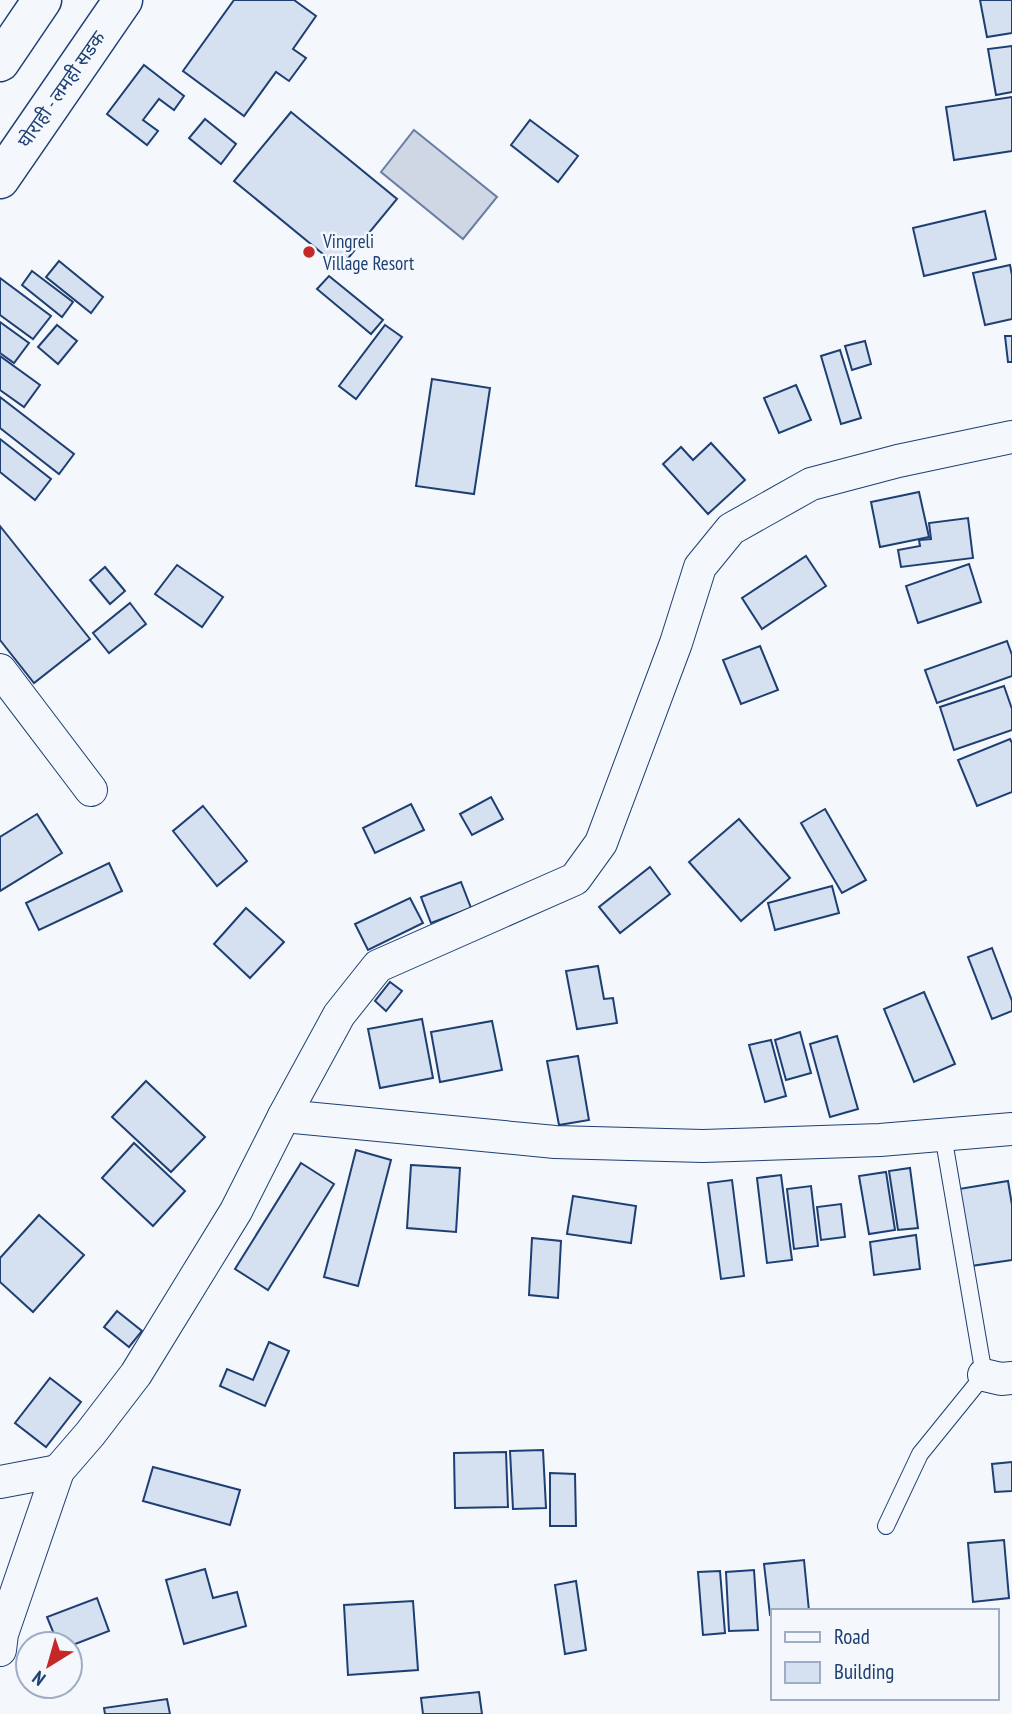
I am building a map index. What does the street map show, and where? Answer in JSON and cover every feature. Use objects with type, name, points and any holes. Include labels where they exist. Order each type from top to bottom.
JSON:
[{"type":"main road","points":[[0,62],[42,0]]},
{"type":"main road","name":"घोराही - लमही सडक","points":[[0,179],[123,0]]},
{"type":"street","points":[[0,1650],[2,1634],[58,1472],[136,1374],[236,1211],[339,1016],[379,966],[575,879],[601,844],[676,643],[700,567],[731,529],[811,484],[898,461],[1012,437]]},
{"type":"street","points":[[0,670],[91,789]]},
{"type":"street","points":[[284,1116],[555,1142],[676,1146],[880,1140],[1012,1129]]},
{"type":"street","points":[[0,1482],[58,1472]]},
{"type":"lane","points":[[886,1527],[920,1454],[998,1376],[943,1135]]},
{"type":"shaded area","points":[[414,130],[497,197],[463,239],[381,172]]},
{"type":"building","points":[[234,0],[294,0],[316,16],[293,49],[306,58],[289,81],[276,72],[244,116],[183,71]]},
{"type":"building","points":[[980,0],[1012,0],[1012,33],[987,37]]},
{"type":"building","points":[[1012,46],[1012,92],[996,95],[988,49]]},
{"type":"building","points":[[144,65],[184,96],[174,110],[159,99],[143,120],[158,131],[147,145],[107,114]]},
{"type":"building","points":[[1012,97],[1012,151],[954,160],[946,107]]},
{"type":"building","points":[[291,112],[397,199],[340,268],[234,181]]},
{"type":"building","points":[[205,119],[236,144],[221,164],[189,138]]},
{"type":"building","points":[[530,120],[578,156],[558,182],[511,145]]},
{"type":"building","points":[[985,211],[996,259],[924,276],[913,228]]},
{"type":"building","points":[[59,261],[103,297],[91,313],[46,277]]},
{"type":"building","points":[[1010,265],[1012,319],[985,325],[973,273]]},
{"type":"building","points":[[32,271],[73,302],[62,317],[22,285]]},
{"type":"building","points":[[329,276],[383,320],[371,334],[317,289]]},
{"type":"building","points":[[0,278],[51,316],[33,339],[0,315]]},
{"type":"building","points":[[0,322],[29,343],[14,363],[0,353]]},
{"type":"building","points":[[57,325],[77,341],[58,364],[38,347]]},
{"type":"building","points":[[385,325],[402,337],[356,399],[339,386]]},
{"type":"building","points":[[1005,336],[1012,336],[1012,362],[1008,362]]},
{"type":"building","points":[[865,341],[871,364],[852,370],[845,346]]},
{"type":"building","points":[[840,350],[861,418],[841,424],[821,356]]},
{"type":"building","points":[[0,356],[40,385],[24,407],[0,390]]},
{"type":"building","points":[[432,379],[490,388],[474,494],[416,486]]},
{"type":"building","points":[[796,385],[811,420],[779,433],[764,398]]},
{"type":"building","points":[[0,397],[74,454],[59,474],[0,428]]},
{"type":"building","points":[[0,439],[51,479],[35,500],[0,472]]},
{"type":"building","points":[[711,443],[745,480],[708,514],[663,464],[681,447],[693,460]]},
{"type":"building","points":[[919,492],[929,537],[880,547],[871,502]]},
{"type":"building","points":[[968,518],[973,558],[901,567],[898,550],[920,546],[919,540],[931,539],[929,523]]},
{"type":"building","points":[[0,526],[90,639],[34,683],[0,640]]},
{"type":"building","points":[[806,556],[826,586],[762,629],[742,598]]},
{"type":"building","points":[[969,564],[981,602],[918,623],[906,586]]},
{"type":"building","points":[[177,565],[223,597],[202,627],[155,594]]},
{"type":"building","points":[[105,567],[125,591],[110,604],[90,580]]},
{"type":"building","points":[[130,603],[146,624],[109,653],[93,633]]},
{"type":"building","points":[[1007,641],[1012,655],[1012,676],[937,703],[925,670]]},
{"type":"building","points":[[760,646],[778,690],[741,704],[723,660]]},
{"type":"building","points":[[1004,686],[1012,709],[1012,730],[954,750],[940,707]]},
{"type":"building","points":[[1010,739],[1012,792],[977,806],[958,760]]},
{"type":"building","points":[[491,797],[503,819],[472,835],[460,814]]},
{"type":"building","points":[[411,804],[424,830],[375,853],[363,828]]},
{"type":"building","points":[[203,806],[247,861],[217,886],[173,831]]},
{"type":"building","points":[[825,809],[866,880],[842,893],[801,823]]},
{"type":"building","points":[[37,814],[62,853],[0,891],[0,837]]},
{"type":"building","points":[[739,819],[790,878],[741,921],[689,862]]},
{"type":"building","points":[[109,863],[122,891],[39,930],[26,903]]},
{"type":"building","points":[[650,867],[670,894],[620,933],[599,907]]},
{"type":"building","points":[[461,882],[471,908],[431,923],[421,897]]},
{"type":"building","points":[[832,886],[839,913],[775,930],[768,903]]},
{"type":"building","points":[[410,898],[423,923],[368,950],[355,924]]},
{"type":"building","points":[[246,908],[284,942],[250,978],[214,944]]},
{"type":"building","points":[[992,948],[1012,1001],[1012,1011],[992,1019],[968,957]]},
{"type":"building","points":[[598,966],[604,999],[613,998],[617,1023],[577,1029],[566,971]]},
{"type":"building","points":[[390,982],[402,991],[386,1011],[375,1001]]},
{"type":"building","points":[[924,992],[955,1064],[914,1082],[884,1009]]},
{"type":"building","points":[[422,1019],[433,1078],[380,1088],[368,1029]]},
{"type":"building","points":[[492,1021],[502,1070],[440,1082],[431,1032]]},
{"type":"building","points":[[800,1032],[811,1073],[786,1080],[775,1040]]},
{"type":"building","points":[[837,1036],[858,1109],[830,1117],[810,1044]]},
{"type":"building","points":[[771,1040],[786,1096],[765,1102],[749,1045]]},
{"type":"building","points":[[578,1056],[589,1120],[559,1125],[547,1061]]},
{"type":"building","points":[[146,1081],[205,1137],[171,1172],[112,1117]]},
{"type":"building","points":[[134,1143],[185,1191],[153,1226],[102,1178]]},
{"type":"building","points":[[356,1150],[391,1160],[358,1286],[324,1277]]},
{"type":"building","points":[[301,1163],[334,1184],[268,1290],[235,1269]]},
{"type":"building","points":[[411,1165],[460,1168],[456,1232],[407,1228]]},
{"type":"building","points":[[910,1168],[918,1228],[898,1230],[889,1171]]},
{"type":"building","points":[[886,1172],[895,1230],[869,1234],[859,1176]]},
{"type":"building","points":[[781,1175],[792,1260],[767,1263],[757,1178]]},
{"type":"building","points":[[732,1180],[744,1276],[721,1279],[708,1183]]},
{"type":"building","points":[[1008,1181],[1012,1205],[1012,1260],[971,1266],[959,1189]]},
{"type":"building","points":[[811,1186],[818,1246],[794,1249],[787,1189]]},
{"type":"building","points":[[573,1196],[636,1206],[631,1243],[567,1234]]},
{"type":"building","points":[[841,1204],[845,1237],[821,1240],[817,1207]]},
{"type":"building","points":[[39,1215],[84,1255],[33,1312],[0,1282],[0,1258]]},
{"type":"building","points":[[916,1235],[920,1269],[874,1275],[870,1242]]},
{"type":"building","points":[[532,1238],[561,1241],[558,1298],[529,1295]]},
{"type":"building","points":[[117,1311],[142,1331],[129,1347],[104,1327]]},
{"type":"building","points":[[269,1342],[289,1351],[265,1406],[220,1386],[227,1369],[253,1380]]},
{"type":"building","points":[[50,1378],[81,1402],[46,1447],[15,1423]]},
{"type":"building","points":[[543,1450],[546,1508],[513,1509],[510,1451]]},
{"type":"building","points":[[506,1452],[508,1507],[455,1508],[454,1453]]},
{"type":"building","points":[[1012,1462],[1012,1491],[995,1492],[992,1464]]},
{"type":"building","points":[[153,1467],[240,1490],[230,1525],[143,1501]]},
{"type":"building","points":[[550,1473],[575,1474],[576,1526],[550,1526]]},
{"type":"building","points":[[1004,1540],[1009,1598],[973,1602],[968,1543]]},
{"type":"building","points":[[804,1560],[809,1609],[771,1609],[770,1615],[764,1564]]},
{"type":"building","points":[[205,1569],[213,1598],[237,1592],[246,1626],[184,1644],[166,1580]]},
{"type":"building","points":[[754,1570],[758,1630],[729,1631],[726,1572]]},
{"type":"building","points":[[720,1571],[725,1633],[703,1635],[698,1572]]},
{"type":"building","points":[[576,1581],[586,1650],[565,1654],[555,1585]]},
{"type":"building","points":[[97,1598],[109,1631],[84,1641],[84,1630],[52,1630],[47,1617]]},
{"type":"building","points":[[413,1601],[418,1670],[348,1675],[344,1605]]},
{"type":"building","points":[[479,1692],[482,1714],[423,1714],[421,1698]]},
{"type":"building","points":[[167,1699],[170,1714],[105,1714],[104,1708]]},
{"type":"place","name":"Vingreli Village Resort","points":[[309,252]]}]
